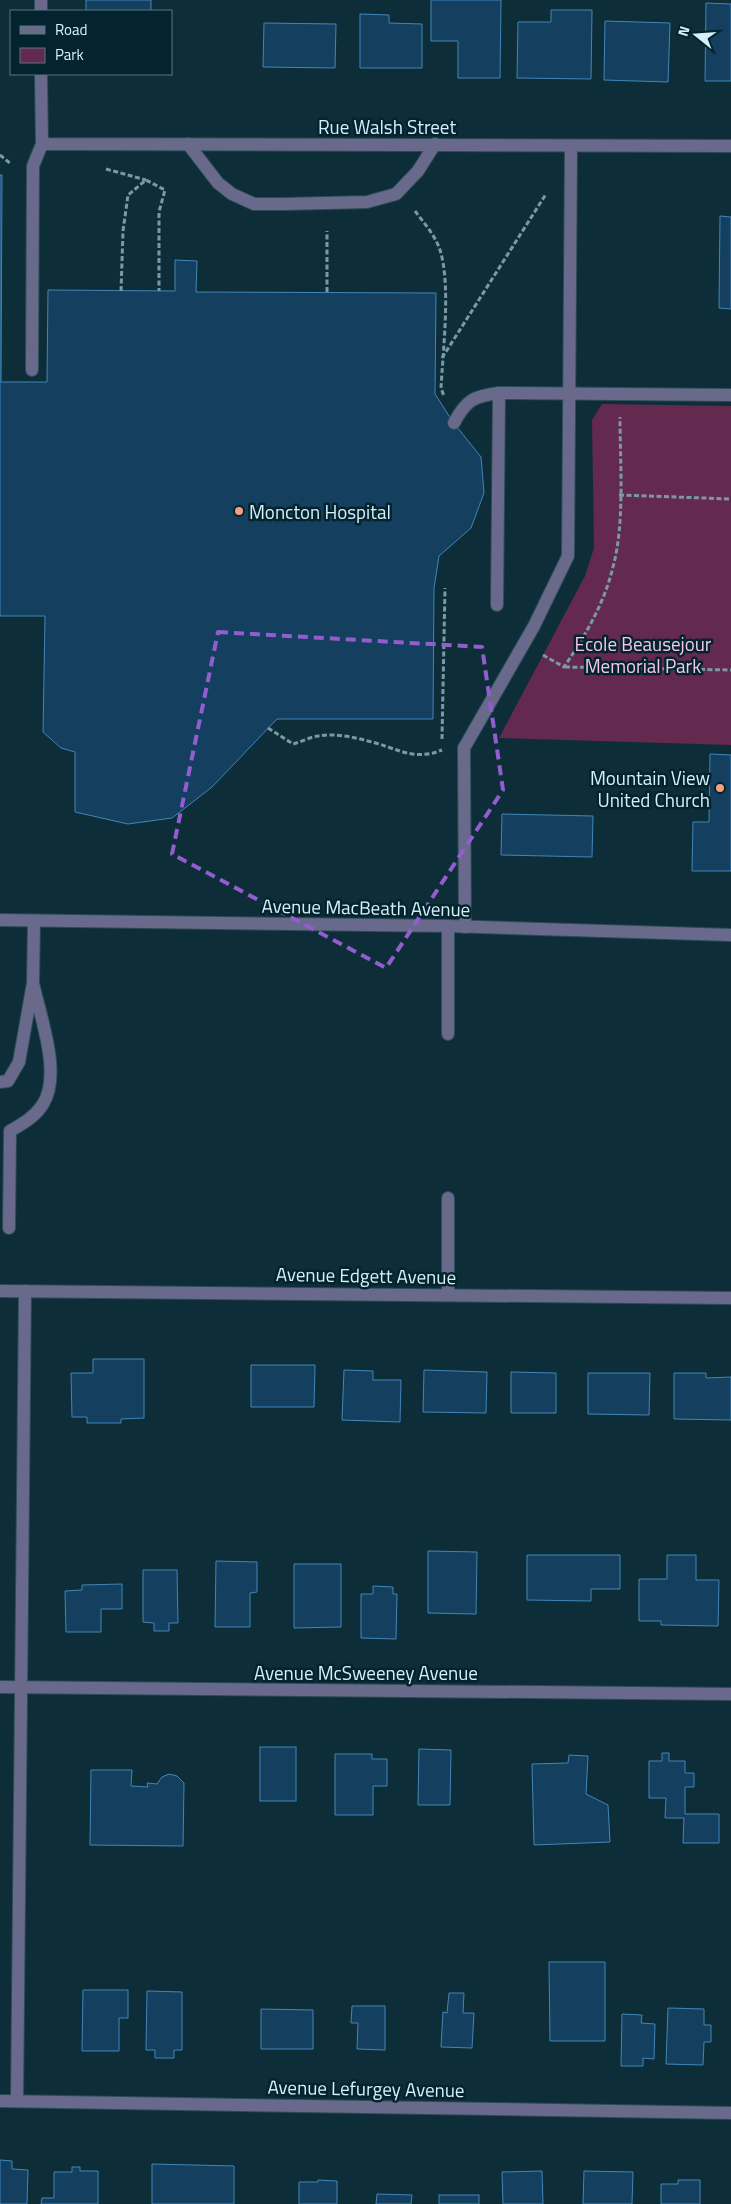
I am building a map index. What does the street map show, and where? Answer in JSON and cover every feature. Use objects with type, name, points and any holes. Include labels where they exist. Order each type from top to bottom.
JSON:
[{"type":"street","points":[[32,370],[33,166],[42,144],[41,75]]},
{"type":"street","name":"Rue Walsh Street","points":[[42,144],[731,146]]},
{"type":"street","points":[[188,144],[218,183],[232,194],[254,204],[367,202],[396,194],[418,171],[435,144]]},
{"type":"street","points":[[465,926],[464,748],[534,626],[568,556],[572,146]]},
{"type":"street","points":[[497,605],[499,393]]},
{"type":"street","points":[[454,423],[463,406],[479,396],[499,393],[731,395]]},
{"type":"street","name":"Avenue MacBeath Avenue","points":[[0,920],[465,926],[731,935]]},
{"type":"street","points":[[0,1082],[8,1080],[19,1062],[33,983],[34,921]]},
{"type":"street","points":[[448,926],[448,1034]]},
{"type":"street","points":[[9,1228],[10,1131],[28,1120],[43,1104],[49,1085],[51,1064],[33,983]]},
{"type":"street","points":[[448,1198],[448,1295]]},
{"type":"street","name":"Avenue Edgett Avenue","points":[[0,1291],[731,1298]]},
{"type":"street","points":[[17,2102],[25,1291]]},
{"type":"street","name":"Avenue McSweeney Avenue","points":[[0,1688],[731,1694]]},
{"type":"street","name":"Avenue Lefurgey Avenue","points":[[0,2101],[731,2112]]},
{"type":"path","points":[[121,291],[122,231],[128,195],[146,180],[165,190],[158,212],[159,291]]},
{"type":"path","points":[[442,358],[549,190]]},
{"type":"path","points":[[415,210],[432,233],[439,248],[445,272],[441,388],[445,400],[463,406]]},
{"type":"path","points":[[327,231],[327,292]]},
{"type":"path","points":[[564,667],[585,636],[598,610],[614,567],[619,532],[620,413]]},
{"type":"path","points":[[620,495],[731,499]]},
{"type":"path","points":[[268,728],[293,744],[318,736],[339,736],[370,741],[403,754],[421,755],[442,751],[444,588]]},
{"type":"path","points":[[541,654],[564,667],[731,670]]},
{"type":"highlighted area","points":[[218,632],[482,647],[503,790],[386,968],[172,854]]},
{"type":"green space","name":"Ecole Beausejour Memorial Park","points":[[602,404],[731,406],[731,745],[499,738],[585,576],[594,548],[592,420]]},
{"type":"building","points":[[86,0],[151,0],[151,10],[86,10]]},
{"type":"building","points":[[431,0],[501,0],[500,78],[458,78],[458,41],[431,41]]},
{"type":"building","points":[[706,3],[731,4],[731,81],[705,81]]},
{"type":"building","points":[[551,10],[592,10],[591,79],[517,78],[518,22],[551,22]]},
{"type":"building","points":[[360,14],[389,15],[389,23],[422,24],[422,68],[360,68]]},
{"type":"building","points":[[605,21],[670,23],[668,82],[604,80]]},
{"type":"building","points":[[264,23],[336,24],[335,68],[263,67]]},
{"type":"building","name":"Moncton Hospital","points":[[0,175],[2,175],[1,382],[47,382],[48,290],[175,291],[175,260],[197,261],[196,292],[436,293],[435,394],[453,422],[481,457],[484,493],[471,528],[439,556],[434,588],[433,719],[277,719],[212,787],[172,818],[128,824],[75,812],[75,752],[61,748],[43,732],[45,616],[0,616]]},
{"type":"building","points":[[720,216],[731,217],[731,309],[719,308]]},
{"type":"building","name":"Mountain View United Church","points":[[710,754],[731,755],[731,871],[692,871],[693,822],[709,822]]},
{"type":"building","points":[[502,814],[593,816],[592,857],[501,855]]},
{"type":"building","points":[[93,1359],[144,1359],[144,1418],[121,1419],[121,1423],[87,1423],[87,1417],[72,1417],[71,1373],[93,1373]]},
{"type":"building","points":[[251,1365],[315,1365],[314,1407],[251,1407]]},
{"type":"building","points":[[344,1370],[373,1371],[373,1380],[401,1380],[400,1422],[342,1420]]},
{"type":"building","points":[[424,1370],[487,1372],[486,1413],[423,1412]]},
{"type":"building","points":[[511,1372],[556,1373],[556,1413],[511,1413]]},
{"type":"building","points":[[588,1373],[650,1373],[649,1415],[588,1414]]},
{"type":"building","points":[[674,1373],[706,1373],[706,1378],[731,1377],[731,1420],[674,1419]]},
{"type":"building","points":[[428,1551],[477,1552],[476,1614],[428,1613]]},
{"type":"building","points":[[527,1555],[620,1555],[620,1589],[591,1589],[591,1601],[527,1600]]},
{"type":"building","points":[[667,1555],[696,1555],[696,1580],[719,1580],[718,1626],[661,1625],[661,1621],[639,1621],[639,1579],[667,1579]]},
{"type":"building","points":[[216,1561],[257,1562],[257,1592],[250,1593],[250,1627],[215,1627]]},
{"type":"building","points":[[294,1564],[341,1564],[341,1627],[294,1628]]},
{"type":"building","points":[[143,1570],[177,1570],[178,1623],[169,1623],[169,1631],[154,1631],[154,1623],[143,1622]]},
{"type":"building","points":[[122,1584],[122,1609],[101,1609],[101,1632],[66,1632],[65,1591],[82,1590],[82,1585]]},
{"type":"building","points":[[373,1586],[393,1587],[393,1594],[397,1594],[396,1639],[361,1638],[361,1594],[373,1594]]},
{"type":"building","points":[[260,1747],[296,1747],[296,1801],[260,1801]]},
{"type":"building","points":[[419,1749],[451,1750],[450,1805],[418,1805]]},
{"type":"building","points":[[662,1753],[669,1753],[669,1761],[685,1761],[685,1773],[694,1773],[694,1787],[685,1787],[685,1814],[719,1814],[719,1843],[683,1843],[684,1818],[665,1818],[666,1798],[649,1798],[649,1761],[662,1761]]},
{"type":"building","points":[[335,1754],[372,1754],[372,1759],[387,1759],[387,1786],[373,1786],[373,1815],[335,1815]]},
{"type":"building","points":[[569,1755],[588,1756],[586,1794],[608,1805],[610,1842],[534,1845],[532,1764],[568,1763]]},
{"type":"building","points":[[91,1770],[132,1770],[131,1786],[148,1787],[147,1783],[157,1784],[162,1777],[169,1774],[177,1776],[184,1783],[183,1846],[90,1845]]},
{"type":"building","points":[[549,1962],[605,1962],[605,2041],[550,2041]]},
{"type":"building","points":[[83,1990],[128,1990],[128,2018],[119,2018],[119,2051],[82,2051]]},
{"type":"building","points":[[147,1991],[182,1992],[182,2050],[174,2050],[174,2058],[155,2058],[155,2050],[146,2050]]},
{"type":"building","points":[[449,1993],[464,1993],[463,2013],[474,2013],[472,2048],[441,2047],[443,2012],[447,2013]]},
{"type":"building","points":[[352,2006],[385,2006],[385,2050],[357,2049],[358,2023],[351,2023]]},
{"type":"building","points":[[668,2008],[704,2009],[704,2025],[711,2025],[711,2042],[704,2042],[703,2065],[666,2064]]},
{"type":"building","points":[[261,2009],[313,2010],[313,2049],[261,2049]]},
{"type":"building","points":[[622,2014],[642,2015],[641,2023],[655,2024],[654,2059],[643,2058],[643,2066],[621,2066]]},
{"type":"building","points":[[0,2160],[12,2161],[12,2169],[28,2170],[27,2204],[0,2204]]},
{"type":"building","points":[[152,2164],[234,2166],[234,2204],[152,2204]]},
{"type":"building","points":[[72,2167],[80,2167],[80,2171],[98,2171],[98,2204],[41,2204],[42,2198],[54,2198],[54,2172],[72,2172]]},
{"type":"building","points":[[542,2171],[543,2204],[503,2204],[502,2172]]},
{"type":"building","points":[[584,2171],[633,2172],[632,2204],[583,2204]]},
{"type":"building","points":[[318,2180],[337,2181],[337,2204],[299,2204],[299,2182],[318,2182]]},
{"type":"building","points":[[678,2180],[700,2180],[700,2204],[661,2204],[661,2184],[678,2184]]},
{"type":"building","points":[[377,2194],[412,2195],[411,2204],[376,2204]]},
{"type":"building","points":[[439,2195],[479,2195],[479,2204],[439,2204]]},
{"type":"place","name":"Moncton Hospital","points":[[239,511]]},
{"type":"place","name":"Mountain View United Church","points":[[720,788]]}]
